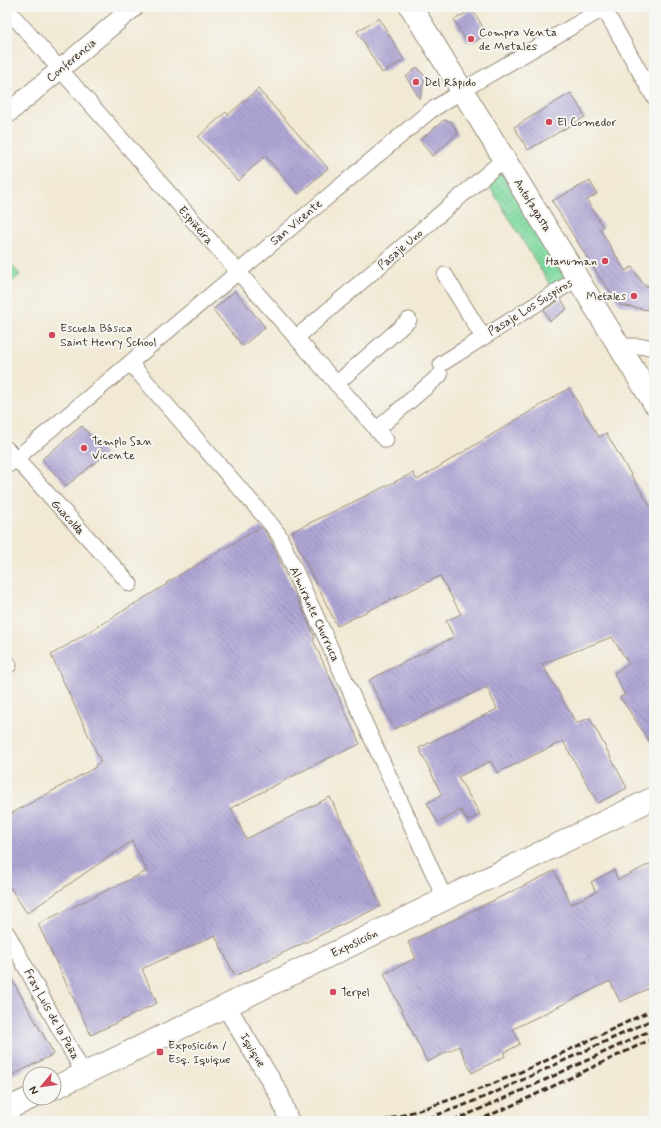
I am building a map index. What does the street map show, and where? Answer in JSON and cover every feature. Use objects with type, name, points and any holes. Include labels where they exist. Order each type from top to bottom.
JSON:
[{"type":"main road","name":"Antofagasta","points":[[411,7],[654,403]]},
{"type":"main road","name":"Exposición","points":[[62,1084],[654,798]]},
{"type":"main road","points":[[7,1109],[22,1102]]},
{"type":"street","name":"Conferencia","points":[[7,114],[134,7]]},
{"type":"street","name":"San Vicente","points":[[10,458],[130,364],[430,111],[462,90],[604,7]]},
{"type":"street","points":[[604,7],[654,97]]},
{"type":"street","name":"Espiñeira","points":[[7,9],[381,435]]},
{"type":"street","name":"Pasaje Uno","points":[[296,338],[504,159]]},
{"type":"street","name":"Pasaje Los Suspiros","points":[[445,275],[483,337]]},
{"type":"street","name":"Pasaje Los Suspiros","points":[[381,435],[440,369],[483,337],[578,278]]},
{"type":"street","points":[[336,384],[409,320]]},
{"type":"street","points":[[620,347],[654,347]]},
{"type":"street","name":"Almirante Churruca","points":[[130,364],[279,535],[445,899]]},
{"type":"street","name":"Guacolda","points":[[10,458],[130,584]]},
{"type":"street","name":"Fray Luis de la Peña","points":[[7,933],[84,1074]]},
{"type":"street","name":"Iquique","points":[[226,1006],[279,1094],[289,1121]]},
{"type":"street","name":"Iquique","points":[[279,1094],[303,1121]]},
{"type":"green space","points":[[500,170],[569,281],[553,290],[487,182]]},
{"type":"green space","points":[[7,259],[20,275],[7,286]]},
{"type":"building","points":[[472,9],[487,34],[474,42],[466,41],[454,20]]},
{"type":"building","points":[[379,18],[404,60],[382,73],[357,31]]},
{"type":"building","name":"Del Rápido","points":[[417,67],[425,77],[420,99],[406,77]]},
{"type":"building","points":[[258,89],[328,168],[299,194],[265,156],[238,181],[198,137],[226,112],[228,115]]},
{"type":"building","name":"El Comedor","points":[[571,93],[585,117],[528,150],[514,127]]},
{"type":"building","points":[[444,120],[452,122],[458,134],[432,156],[420,140]]},
{"type":"building","points":[[590,181],[597,194],[587,200],[603,227],[600,229],[625,271],[632,267],[644,285],[654,287],[654,311],[620,305],[601,280],[552,201]]},
{"type":"building","points":[[235,291],[265,327],[243,346],[213,310]]},
{"type":"building","points":[[561,299],[567,309],[550,321],[544,310]]},
{"type":"building","points":[[569,388],[599,437],[606,433],[654,513],[654,748],[620,697],[625,695],[614,673],[629,664],[612,637],[542,664],[576,723],[590,718],[627,788],[598,803],[563,741],[497,773],[491,761],[458,777],[480,814],[468,821],[461,810],[438,823],[427,803],[442,795],[419,748],[497,709],[487,687],[394,729],[369,680],[454,637],[446,621],[461,614],[440,576],[337,626],[291,532],[413,473],[417,480]]},
{"type":"building","points":[[82,426],[106,454],[66,486],[42,459]]},
{"type":"building","points":[[261,527],[268,535],[315,638],[313,640],[360,744],[320,762],[231,808],[246,839],[330,797],[381,906],[235,976],[215,935],[142,969],[157,1003],[91,1035],[38,924],[147,871],[132,841],[27,913],[7,883],[7,816],[96,767],[95,765],[101,762],[51,655],[167,584],[166,583]]},
{"type":"building","points":[[654,862],[654,986],[620,1002],[610,981],[513,1029],[520,1044],[504,1053],[505,1056],[472,1073],[459,1046],[427,1062],[384,974],[416,958],[408,942],[554,871],[571,904],[596,892],[591,882],[614,870],[618,880]]},
{"type":"building","points":[[7,971],[54,1054],[30,1066],[22,1066],[22,1070],[7,1078]]},
{"type":"railway","points":[[383,1121],[485,1087],[549,1059],[654,1009]]},
{"type":"railway","points":[[420,1121],[494,1093],[654,1019]]},
{"type":"railway","points":[[453,1121],[654,1029]]},
{"type":"railway","points":[[477,1121],[654,1038]]},
{"type":"place","name":"Compra Venta de Metales","points":[[471,39]]},
{"type":"place","name":"Del Rápido","points":[[416,82]]},
{"type":"place","name":"El Comedor","points":[[549,122]]},
{"type":"place","name":"Hanuman","points":[[605,261]]},
{"type":"place","name":"Metales","points":[[634,296]]},
{"type":"place","name":"Escuela Básica Saint Henry School","points":[[52,335]]},
{"type":"place","name":"Templo San Vicente","points":[[84,448]]},
{"type":"place","name":"Terpel","points":[[333,992]]},
{"type":"place","name":"Exposición / Esq. Iquique","points":[[160,1052]]}]
